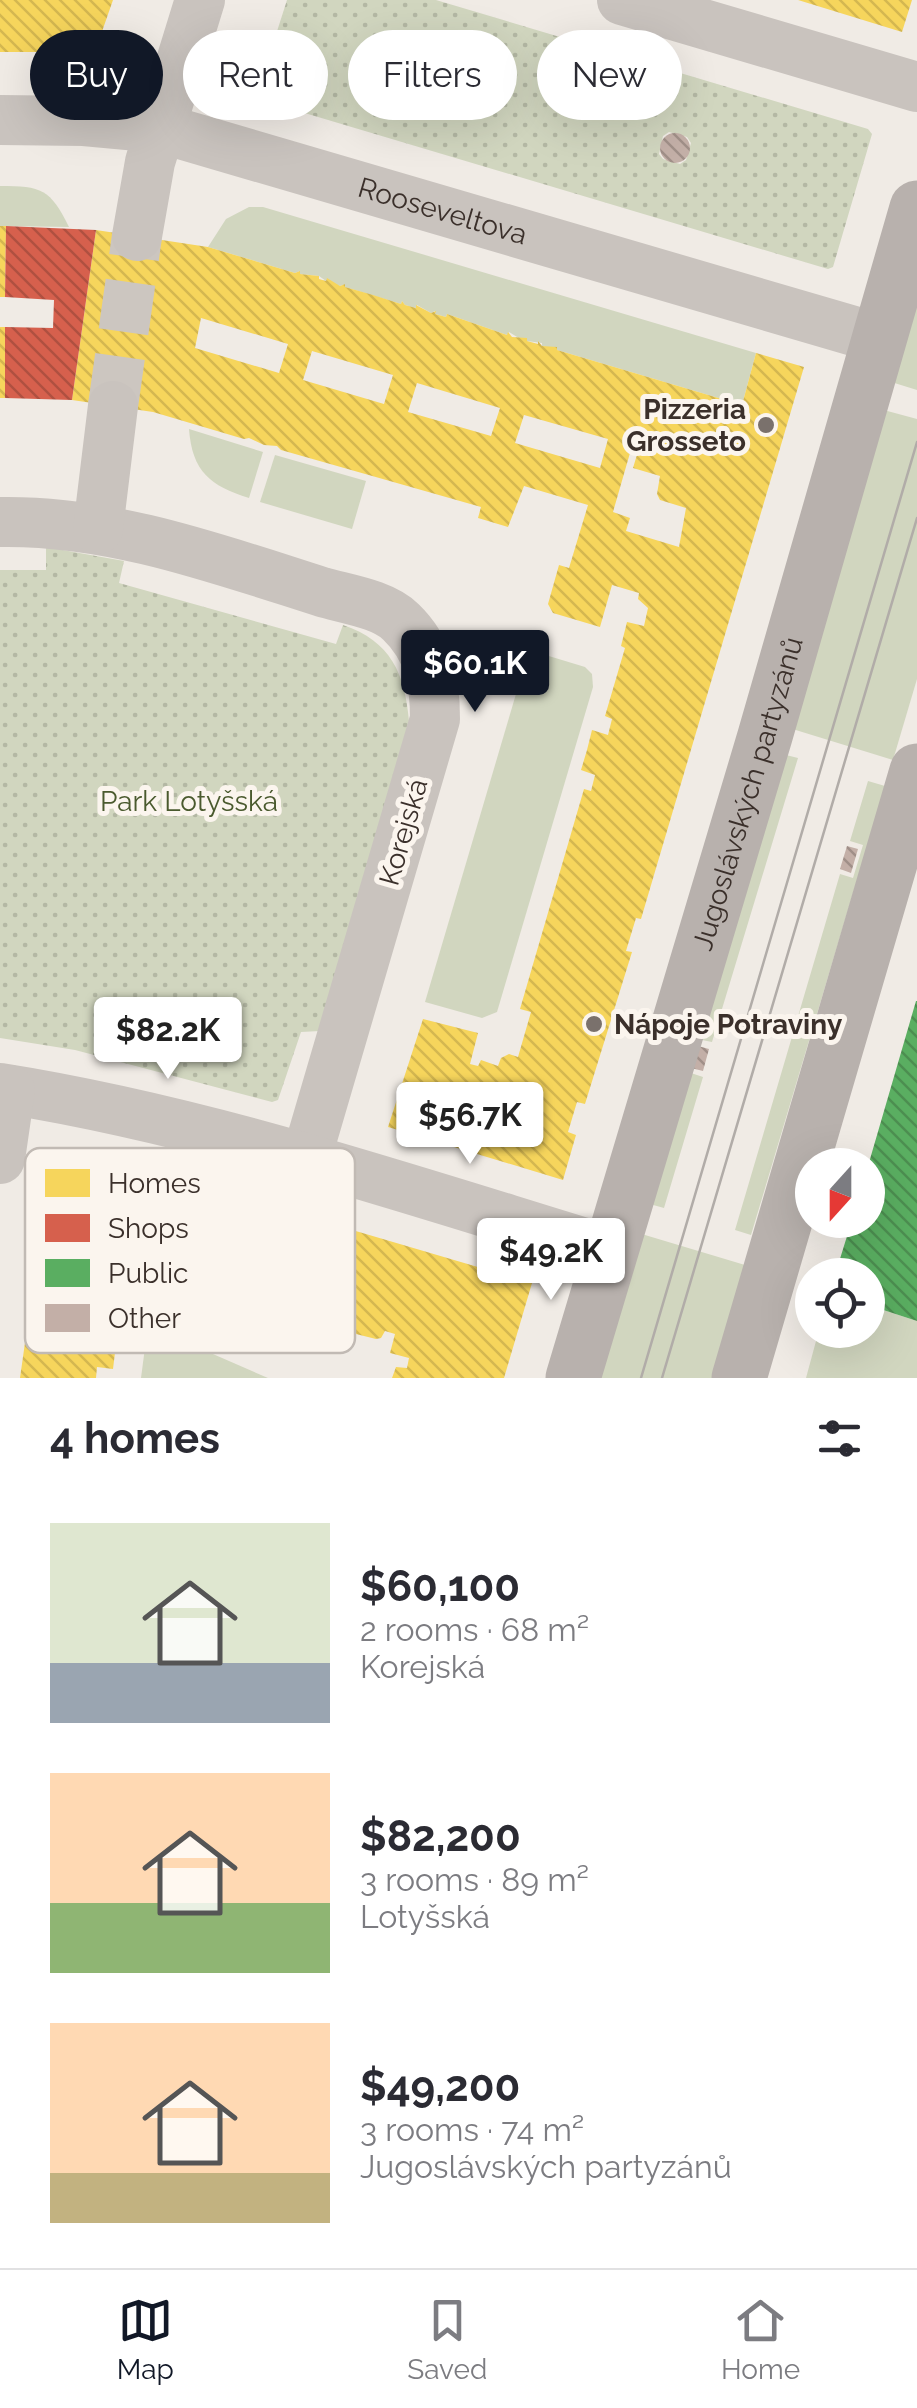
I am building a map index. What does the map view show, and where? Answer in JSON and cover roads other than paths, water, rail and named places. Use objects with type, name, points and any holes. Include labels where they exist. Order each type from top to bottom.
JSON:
[{"type":"main road","name":"Jugoslávských partyzánů","points":[[573,1378],[917,208]]},
{"type":"main road","points":[[739,1378],[917,770]]},
{"type":"street","points":[[137,236],[160,128],[200,0]]},
{"type":"street","points":[[622,0],[917,87]]},
{"type":"street","name":"Rooseveltova","points":[[0,120],[84,121],[160,128],[881,340]]},
{"type":"street","points":[[98,529],[113,406]]},
{"type":"street","name":"Korejská","points":[[0,522],[98,529],[184,549],[391,614],[424,651],[435,686],[435,720],[309,1148]]},
{"type":"street","points":[[0,1159],[5,1089],[101,1106],[263,1148]]},
{"type":"street","points":[[355,1174],[610,1251]]},
{"type":"tunnel","points":[[113,406],[137,236]]},
{"type":"tram line","points":[[641,1378],[917,442]]},
{"type":"tram line","points":[[662,1378],[917,518]]},
{"type":"place","name":"Pizzeria Grosseto","points":[[766,425]]},
{"type":"place","name":"Nápoje Potraviny","points":[[594,1024]]},
{"type":"park label","name":"Park Lotyšská","points":[[189,801]]}]
